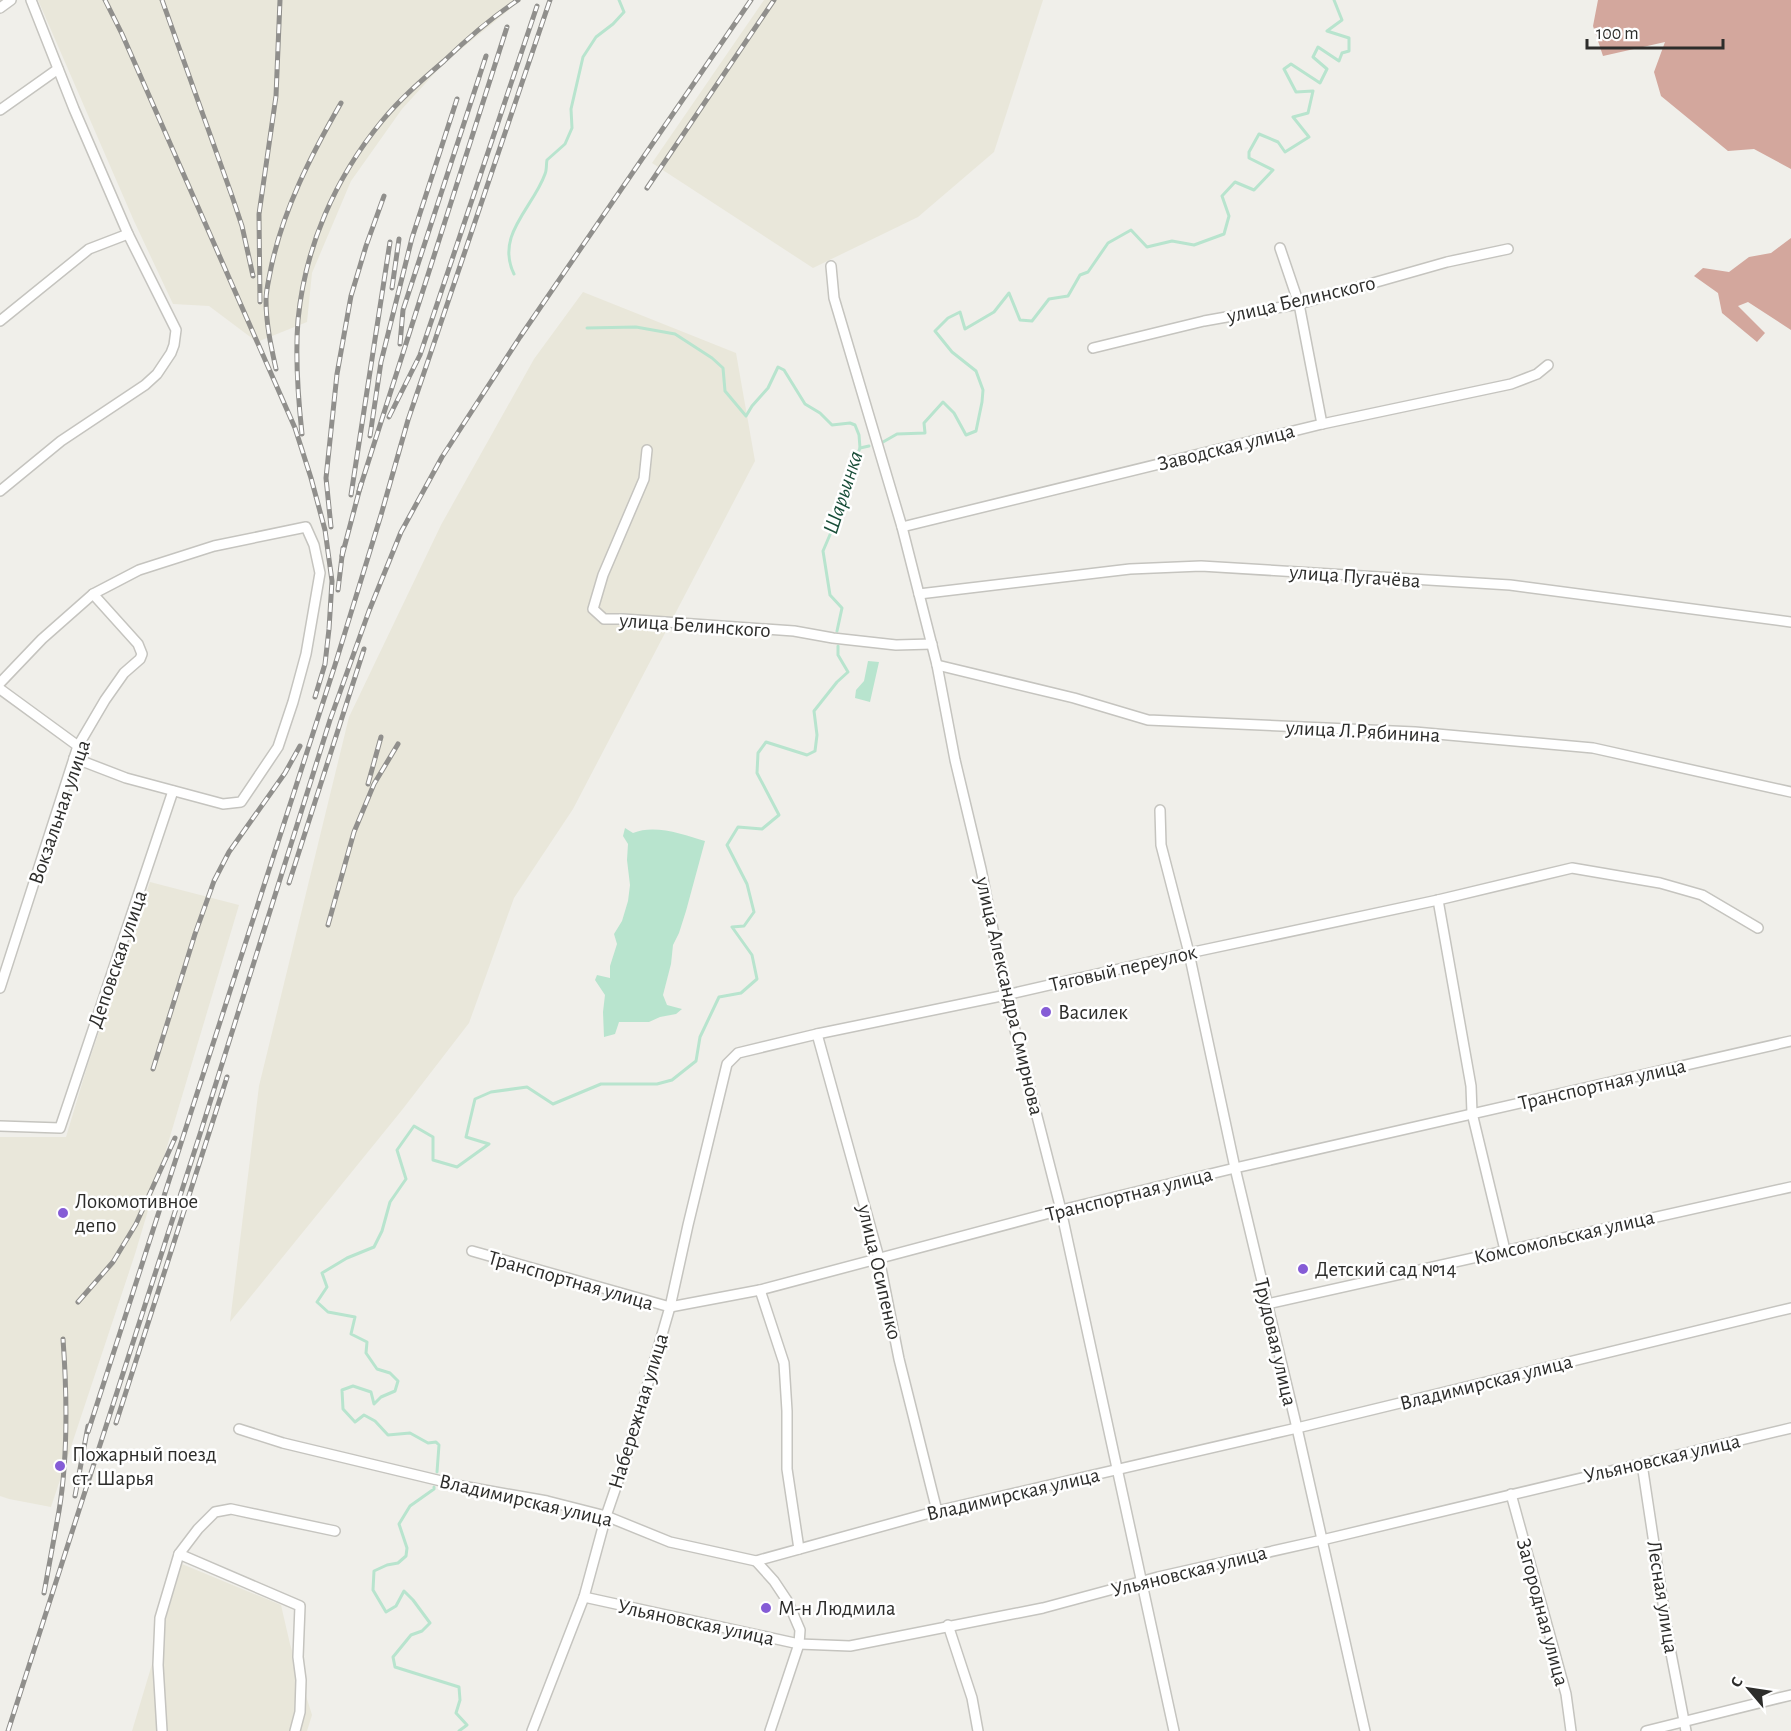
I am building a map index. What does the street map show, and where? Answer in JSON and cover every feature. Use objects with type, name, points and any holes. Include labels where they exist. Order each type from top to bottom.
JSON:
[{"type":"street","points":[[0,8],[11,0]]},
{"type":"street","points":[[0,491],[61,441],[145,385],[157,374],[171,353],[176,330],[128,234],[30,0]]},
{"type":"street","points":[[0,110],[58,69]]},
{"type":"street","points":[[0,321],[89,249],[128,234]]},
{"type":"street","points":[[1280,248],[1299,304],[1322,424]]},
{"type":"street","name":"улица Белинского","points":[[1093,348],[1204,321],[1299,304],[1447,262],[1508,249]]},
{"type":"street","name":"улица Александра Смирнова","points":[[831,266],[834,298],[902,527],[937,665],[1006,995],[1061,1210],[1173,1731]]},
{"type":"street","name":"Заводская улица","points":[[902,527],[1322,424],[1511,384],[1537,374],[1548,365]]},
{"type":"street","name":"улица Белинского","points":[[647,450],[644,479],[603,575],[593,609],[604,619],[794,632],[896,645],[932,644]]},
{"type":"street","points":[[0,683],[42,639],[93,594],[139,570],[214,546],[306,527],[314,545],[320,573],[306,654],[278,747],[254,786],[241,802],[223,804],[173,791],[126,778],[74,758]]},
{"type":"street","name":"улица Пугачёва","points":[[919,594],[1130,569],[1201,566],[1510,585],[1791,622]]},
{"type":"street","name":"Вокзальная улица","points":[[0,988],[78,747],[105,700],[124,673],[140,659],[142,654],[138,644],[93,594]]},
{"type":"street","name":"улица Л.Рябинина","points":[[937,665],[1074,698],[1148,720],[1415,732],[1593,748],[1791,792]]},
{"type":"street","points":[[0,689],[78,747]]},
{"type":"street","name":"Деповская улица","points":[[0,1126],[60,1128],[173,791]]},
{"type":"street","name":"Трудовая улица","points":[[1160,810],[1161,845],[1190,953],[1235,1168],[1297,1428],[1365,1731]]},
{"type":"street","name":"Тяговый переулок","points":[[738,1053],[1438,900],[1572,868],[1660,883],[1702,895],[1758,928]]},
{"type":"street","points":[[1438,900],[1471,1086],[1472,1113],[1504,1250]]},
{"type":"street","name":"улица Осипенко","points":[[817,1034],[879,1258],[900,1359],[937,1511]]},
{"type":"street","name":"Транспортная улица","points":[[472,1251],[670,1307],[759,1290],[1061,1210],[1235,1168],[1791,1041]]},
{"type":"street","name":"Набережная улица","points":[[532,1731],[584,1597],[606,1516],[628,1452],[670,1307],[727,1064],[738,1053]]},
{"type":"street","name":"Комсомольская улица","points":[[1267,1304],[1791,1187]]},
{"type":"street","points":[[759,1290],[784,1363],[787,1469],[800,1549]]},
{"type":"street","name":"Владимирская улица","points":[[239,1430],[283,1443],[462,1486],[606,1516],[670,1542],[756,1561],[937,1511],[1297,1428],[1791,1308]]},
{"type":"street","name":"Ульяновская улица","points":[[584,1597],[799,1644],[850,1646],[1043,1608],[1140,1581],[1790,1431]]},
{"type":"street","name":"Лесная улица","points":[[1642,1464],[1685,1726]]},
{"type":"street","name":"Загородная улица","points":[[1511,1494],[1566,1694],[1571,1731]]},
{"type":"street","points":[[162,1731],[158,1665],[160,1618],[179,1554],[198,1530],[215,1512],[231,1509],[335,1531]]},
{"type":"street","points":[[179,1554],[300,1606],[298,1658],[301,1680],[300,1712],[295,1731]]},
{"type":"street","points":[[756,1561],[774,1581],[788,1602],[800,1630],[799,1644],[770,1731]]},
{"type":"street","points":[[948,1626],[972,1698],[978,1731]]},
{"type":"street","points":[[1646,1731],[1685,1726],[1791,1695]]},
{"type":"shaded area","points":[[38,0],[521,0],[444,63],[402,109],[351,181],[312,273],[307,322],[257,342],[209,306],[173,304],[134,221]]},
{"type":"shaded area","points":[[764,0],[1043,0],[994,152],[918,217],[813,268],[652,163]]},
{"type":"shaded area","points":[[1598,0],[1791,0],[1791,169],[1754,149],[1728,151],[1661,96],[1654,72],[1665,42],[1603,56],[1593,26]]},
{"type":"shaded area","points":[[1791,238],[1791,330],[1748,302],[1738,306],[1765,333],[1757,342],[1722,313],[1718,293],[1694,276],[1703,268],[1729,272],[1749,257],[1771,253]]},
{"type":"shaded area","points":[[583,292],[736,353],[755,461],[573,809],[514,898],[469,1023],[402,1110],[230,1322],[259,1086],[349,717],[441,525],[534,359]]},
{"type":"shaded area","points":[[868,661],[879,662],[870,702],[855,698],[856,690],[864,681]]},
{"type":"shaded area","points":[[625,828],[633,833],[650,829],[669,831],[705,841],[686,911],[673,945],[663,995],[667,1005],[682,1009],[676,1014],[649,1022],[619,1022],[615,1034],[604,1037],[605,995],[595,980],[597,975],[610,978],[610,966],[617,944],[614,934],[622,921],[628,901],[630,885],[628,844],[623,836]]},
{"type":"shaded area","points":[[150,882],[239,905],[135,1254],[51,1507],[9,1499],[0,1496],[0,1137],[66,1137],[87,1067]]},
{"type":"shaded area","points":[[182,1564],[281,1605],[290,1644],[312,1715],[307,1731],[132,1731]]},
{"type":"waterway","name":"Шарьинка","points":[[514,274],[509,260],[512,234],[546,172],[547,160],[565,144],[572,128],[571,109],[583,57],[596,37],[624,12],[619,0]]},
{"type":"waterway","points":[[883,442],[897,434],[925,433],[924,423],[943,402],[954,413],[966,435],[976,431],[983,390],[976,371],[952,352],[935,331],[948,318],[960,312],[965,329],[994,312],[1009,293],[1020,320],[1032,321],[1049,299],[1068,296],[1080,275],[1088,272],[1108,243],[1131,230],[1147,247],[1172,241],[1194,245],[1224,234],[1229,216],[1222,196],[1235,182],[1254,190],[1273,170],[1249,158],[1249,152],[1259,134],[1278,142],[1285,152],[1309,137],[1293,117],[1308,113],[1313,91],[1296,92],[1284,69],[1291,64],[1320,83],[1327,69],[1313,57],[1318,47],[1339,61],[1342,53],[1349,51],[1349,38],[1327,31],[1342,20],[1334,0]]},
{"type":"waterway","name":"Шарьинка","points":[[587,328],[636,327],[675,334],[712,358],[723,368],[725,391],[746,416],[768,388],[778,367],[784,370],[805,404],[820,413],[832,425],[850,423],[855,425],[860,448],[843,491],[838,516],[823,551],[830,595],[842,608],[837,631]]},
{"type":"waterway","points":[[860,448],[869,446]]},
{"type":"waterway","name":"Шарьинка","points":[[437,1472],[439,1445],[436,1442],[428,1443],[410,1433],[388,1435],[375,1421],[364,1415],[355,1422],[343,1409],[342,1390],[353,1386],[371,1392],[374,1404],[381,1397],[395,1391],[398,1381],[390,1373],[377,1369],[366,1353],[367,1342],[351,1334],[355,1317],[328,1312],[317,1302],[327,1287],[322,1273],[347,1258],[374,1247],[382,1231],[390,1202],[406,1179],[397,1150],[414,1126],[433,1137],[433,1160],[457,1167],[489,1144],[466,1137],[475,1099],[491,1092],[527,1087],[553,1104],[601,1084],[657,1084],[672,1080],[696,1061],[700,1037],[719,997],[741,993],[757,979],[752,955],[732,927],[744,926],[754,912],[747,884],[727,845],[738,827],[762,829],[779,815],[757,773],[758,753],[766,742],[807,755],[815,751],[817,735],[814,711],[848,672],[838,655],[838,646]]},
{"type":"waterway","name":"Шарьинка","points":[[434,1487],[410,1506],[399,1524],[407,1548],[406,1556],[398,1563],[374,1571],[373,1590],[386,1612],[396,1606],[404,1591],[430,1623],[422,1631],[411,1635],[393,1657],[395,1667],[459,1687],[460,1700],[456,1713],[467,1725],[459,1731]]},
{"type":"railway","points":[[105,0],[295,428],[311,478],[325,530],[332,581],[325,664],[315,697]]},
{"type":"railway","points":[[162,0],[242,226],[253,276]]},
{"type":"railway","points":[[260,302],[259,214],[276,96],[280,0]]},
{"type":"railway","points":[[302,434],[298,392],[298,320],[307,266],[315,240],[337,190],[365,143],[396,105],[470,37],[518,0]]},
{"type":"railway","points":[[88,1432],[335,665],[408,420],[550,0]]},
{"type":"railway","points":[[8,1731],[201,1131],[330,720],[369,611],[401,532],[442,457],[520,337],[751,0]]},
{"type":"railway","points":[[647,188],[774,0]]},
{"type":"railway","points":[[389,417],[420,355],[537,6]]},
{"type":"railway","points":[[359,491],[507,27]]},
{"type":"railway","points":[[400,344],[403,310],[486,56]]},
{"type":"railway","points":[[370,436],[381,362],[412,238],[457,99]]},
{"type":"railway","points":[[276,369],[266,300],[276,246],[299,183],[341,103]]},
{"type":"railway","points":[[331,527],[326,478],[337,374],[351,296],[384,196]]},
{"type":"railway","points":[[392,288],[399,239]]},
{"type":"railway","points":[[351,495],[390,242]]},
{"type":"railway","points":[[342,556],[361,484]]},
{"type":"railway","points":[[338,590],[343,548]]},
{"type":"railway","points":[[289,883],[364,649]]},
{"type":"railway","points":[[368,784],[381,737]]},
{"type":"railway","points":[[328,925],[354,832],[374,784],[398,744]]},
{"type":"railway","points":[[153,1069],[214,881],[229,852],[285,773],[300,746]]},
{"type":"railway","points":[[116,1423],[227,1077]]},
{"type":"railway","points":[[78,1302],[113,1262],[136,1224],[175,1138]]},
{"type":"railway","points":[[44,1593],[64,1469],[66,1403],[63,1339]]},
{"type":"railway","points":[[75,1496],[88,1426]]},
{"type":"place","name":"Василек","points":[[1046,1012]]},
{"type":"place","name":"Локомотивное депо","points":[[63,1213]]},
{"type":"place","name":"Детский сад №14","points":[[1303,1269]]},
{"type":"place","name":"Пожарный поезд ст. Шарья","points":[[60,1466]]},
{"type":"place","name":"М-н Людмила","points":[[766,1608]]}]
